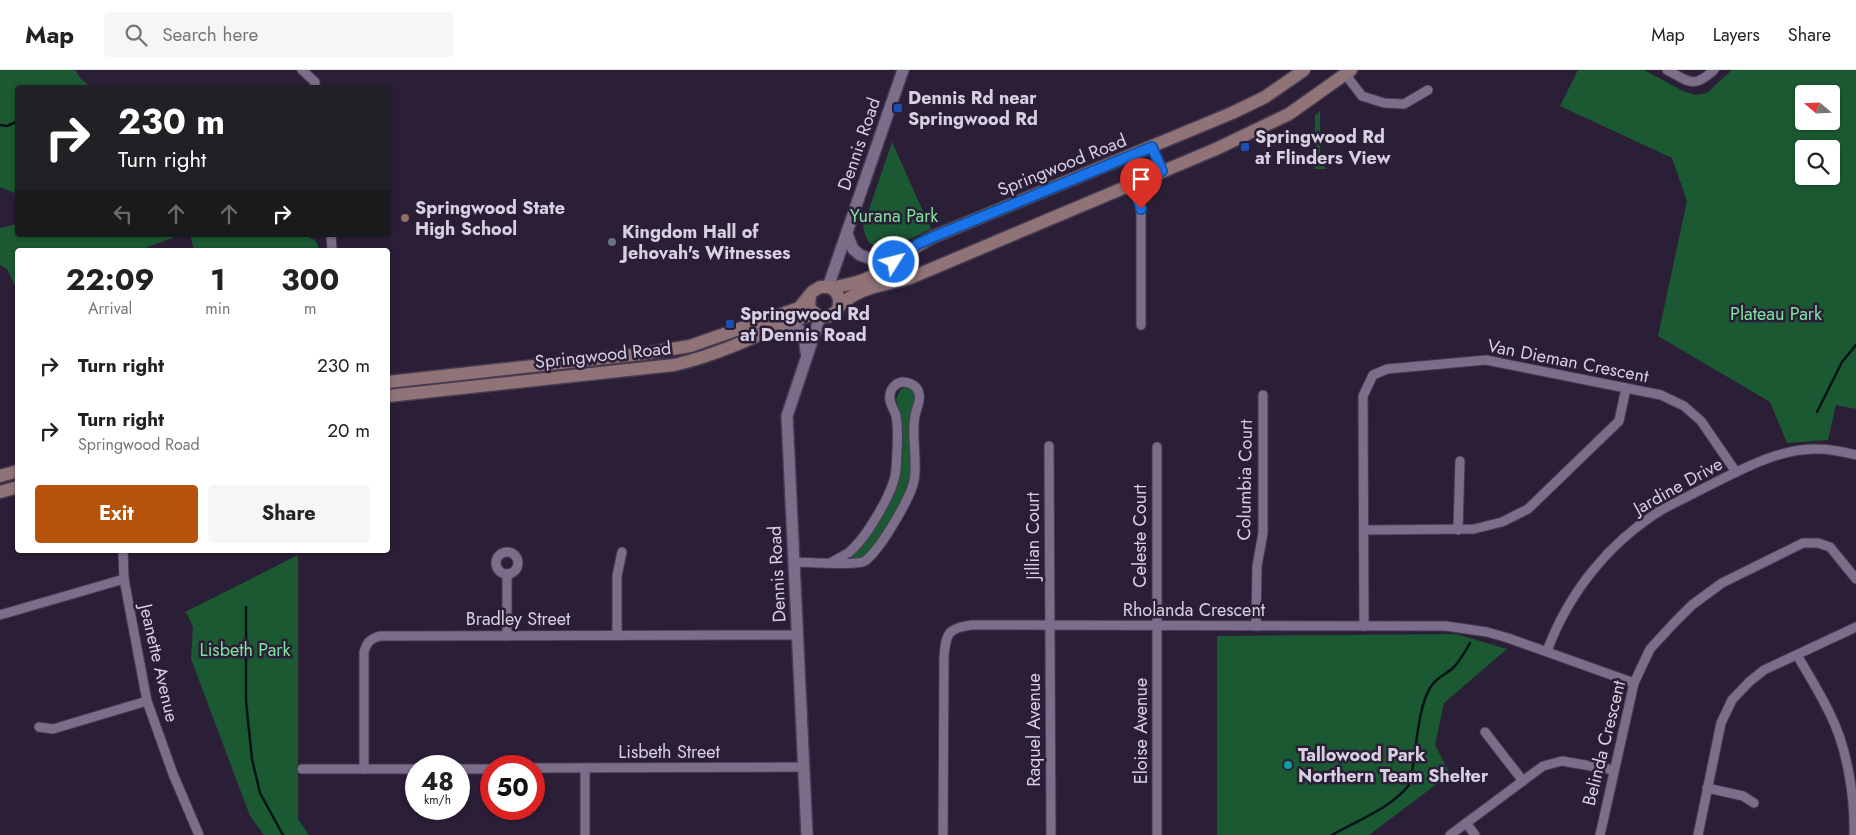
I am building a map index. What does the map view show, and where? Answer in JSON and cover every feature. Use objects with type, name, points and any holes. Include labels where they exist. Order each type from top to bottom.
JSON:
[{"type":"main road","name":"Springwood Road","points":[[830,287],[868,278],[904,256],[918,244],[933,237],[1232,113],[1265,97],[1304,70]]},
{"type":"main road","points":[[839,306],[839,298],[830,287],[820,287],[810,296],[809,305],[817,315],[829,316],[837,311],[839,306],[849,297],[867,288],[910,278],[1216,149],[1289,114],[1349,72]]},
{"type":"main road","name":"Springwood Road","points":[[390,382],[670,350],[707,341],[738,328],[785,314],[799,308],[810,296]]},
{"type":"main road","name":"Springwood Road","points":[[390,396],[674,365],[710,355],[769,332],[786,323],[817,315]]},
{"type":"main road","points":[[0,476],[15,472]]},
{"type":"main road","points":[[0,492],[15,488]]},
{"type":"street","points":[[302,70],[315,82],[315,85]]},
{"type":"street","name":"Dennis Road","points":[[830,287],[903,70]]},
{"type":"street","points":[[1667,70],[1688,81],[1696,82],[1703,81],[1714,70]]},
{"type":"street","points":[[1349,72],[1362,96],[1384,103],[1404,104],[1428,90]]},
{"type":"street","points":[[1152,147],[1162,171]]},
{"type":"street","points":[[1134,184],[1141,209],[1141,324]]},
{"type":"street","points":[[847,234],[853,249],[871,260],[883,263],[904,256]]},
{"type":"street","name":"Dennis Road","points":[[808,835],[787,416],[817,315]]},
{"type":"street","points":[[786,323],[797,326],[802,331],[806,353]]},
{"type":"street","name":"Van Dieman Crescent","points":[[1364,626],[1363,396],[1374,375],[1386,369],[1486,360],[1661,395],[1684,406],[1701,421],[1736,472]]},
{"type":"street","points":[[794,562],[847,564],[864,561],[883,540],[910,492],[914,480],[914,423],[919,393],[910,383],[902,382],[896,384],[890,393],[889,399],[896,416],[897,425],[896,470],[890,490],[871,525],[861,538],[849,552],[832,562]]},
{"type":"street","points":[[1364,530],[1474,529],[1502,522],[1528,509],[1619,421],[1626,388]]},
{"type":"street","name":"Columbia Court","points":[[1256,626],[1257,566],[1263,533],[1263,395]]},
{"type":"street","name":"Jillian Court","points":[[1048,446],[1050,626]]},
{"type":"street","name":"Celeste Court","points":[[1156,446],[1157,626]]},
{"type":"street","name":"Jardine Drive","points":[[1547,651],[1565,610],[1600,562],[1618,542],[1663,510],[1736,472],[1765,460],[1802,450],[1818,448],[1856,455]]},
{"type":"street","points":[[1458,530],[1460,461]]},
{"type":"street","name":"Belinda Crescent","points":[[1600,835],[1634,683],[1650,649],[1692,605],[1722,583],[1803,543],[1818,543],[1830,546],[1856,579]]},
{"type":"street","points":[[617,635],[617,576],[622,552]]},
{"type":"street","name":"Jeanette Avenue","points":[[123,553],[124,579],[147,701],[173,774],[199,835]]},
{"type":"street","points":[[507,636],[508,574]]},
{"type":"street","points":[[0,616],[124,579]]},
{"type":"street","name":"Rholanda Crescent","points":[[943,835],[944,657],[950,631],[958,627],[972,625],[1446,626],[1494,634],[1634,683]]},
{"type":"street","name":"Raquel Avenue","points":[[1050,626],[1051,835]]},
{"type":"street","name":"Eloise Avenue","points":[[1157,626],[1157,835]]},
{"type":"street","points":[[1698,835],[1721,723],[1732,700],[1749,682],[1764,670],[1856,627]]},
{"type":"street","name":"Bradley Street","points":[[364,769],[364,652],[367,643],[371,639],[380,636],[798,635]]},
{"type":"street","points":[[1797,655],[1830,714],[1845,755],[1853,793],[1854,835]]},
{"type":"street","points":[[39,727],[53,728],[147,701]]},
{"type":"street","points":[[1485,732],[1523,781]]},
{"type":"street","points":[[1450,835],[1543,766],[1562,760],[1614,770]]},
{"type":"street","name":"Lisbeth Street","points":[[545,768],[804,767]]},
{"type":"street","points":[[585,768],[585,835]]},
{"type":"street","points":[[302,769],[405,769]]},
{"type":"street","points":[[1708,788],[1743,796],[1754,802]]},
{"type":"street","points":[[1466,824],[1475,835]]},
{"type":"green space","points":[[0,70],[75,70],[81,79],[88,85],[15,85],[15,193],[0,187]]},
{"type":"green space","name":"Plateau Park","points":[[1578,70],[1644,70],[1683,91],[1695,95],[1707,93],[1732,70],[1856,70],[1856,409],[1836,405],[1828,440],[1787,443],[1770,402],[1658,336],[1687,201],[1672,158],[1560,106]]},
{"type":"green space","points":[[1320,111],[1320,162],[1327,169],[1315,169],[1315,116]]},
{"type":"green space","name":"Yurana Park","points":[[892,142],[931,229],[895,245],[880,247],[872,245],[868,241],[863,227]]},
{"type":"green space","points":[[15,224],[15,237],[175,237],[147,248],[15,248],[14,284],[7,269],[0,265],[0,228]]},
{"type":"green space","points":[[191,237],[308,237],[315,240],[319,248],[193,248]]},
{"type":"green space","points":[[909,386],[916,393],[915,422],[911,471],[905,492],[893,518],[870,552],[859,560],[847,559],[895,486],[900,415],[896,399],[901,389]]},
{"type":"green space","name":"Lisbeth Park","points":[[298,555],[298,819],[309,835],[264,835],[250,816],[191,659],[193,627],[185,612]]},
{"type":"green space","points":[[1456,634],[1507,649],[1444,703],[1435,745],[1450,774],[1369,835],[1217,835],[1217,636]]},
{"type":"waterway","points":[[0,125],[7,126],[15,122]]},
{"type":"waterway","points":[[1817,412],[1842,362],[1856,345]]},
{"type":"waterway","points":[[246,607],[246,701],[252,759],[260,793],[283,835]]},
{"type":"waterway","points":[[1332,835],[1393,801],[1409,785],[1419,722],[1425,698],[1437,679],[1456,665],[1470,643]]},
{"type":"place","name":"Dennis Rd near Springwood Rd","points":[[898,108]]},
{"type":"place","name":"Springwood Rd at Flinders View","points":[[1245,147]]},
{"type":"place","name":"Springwood State High School","points":[[405,218]]},
{"type":"place","name":"Kingdom Hall of Jehovah's Witnesses","points":[[612,242]]},
{"type":"place","name":"Springwood Rd at Dennis Road","points":[[730,324]]},
{"type":"place","name":"Tallowood Park Northern Team Shelter","points":[[1288,765]]},
{"type":"route","points":[[894,262],[918,244],[933,237],[1152,147],[1162,171],[1134,184],[1140,199],[1141,209]]}]
